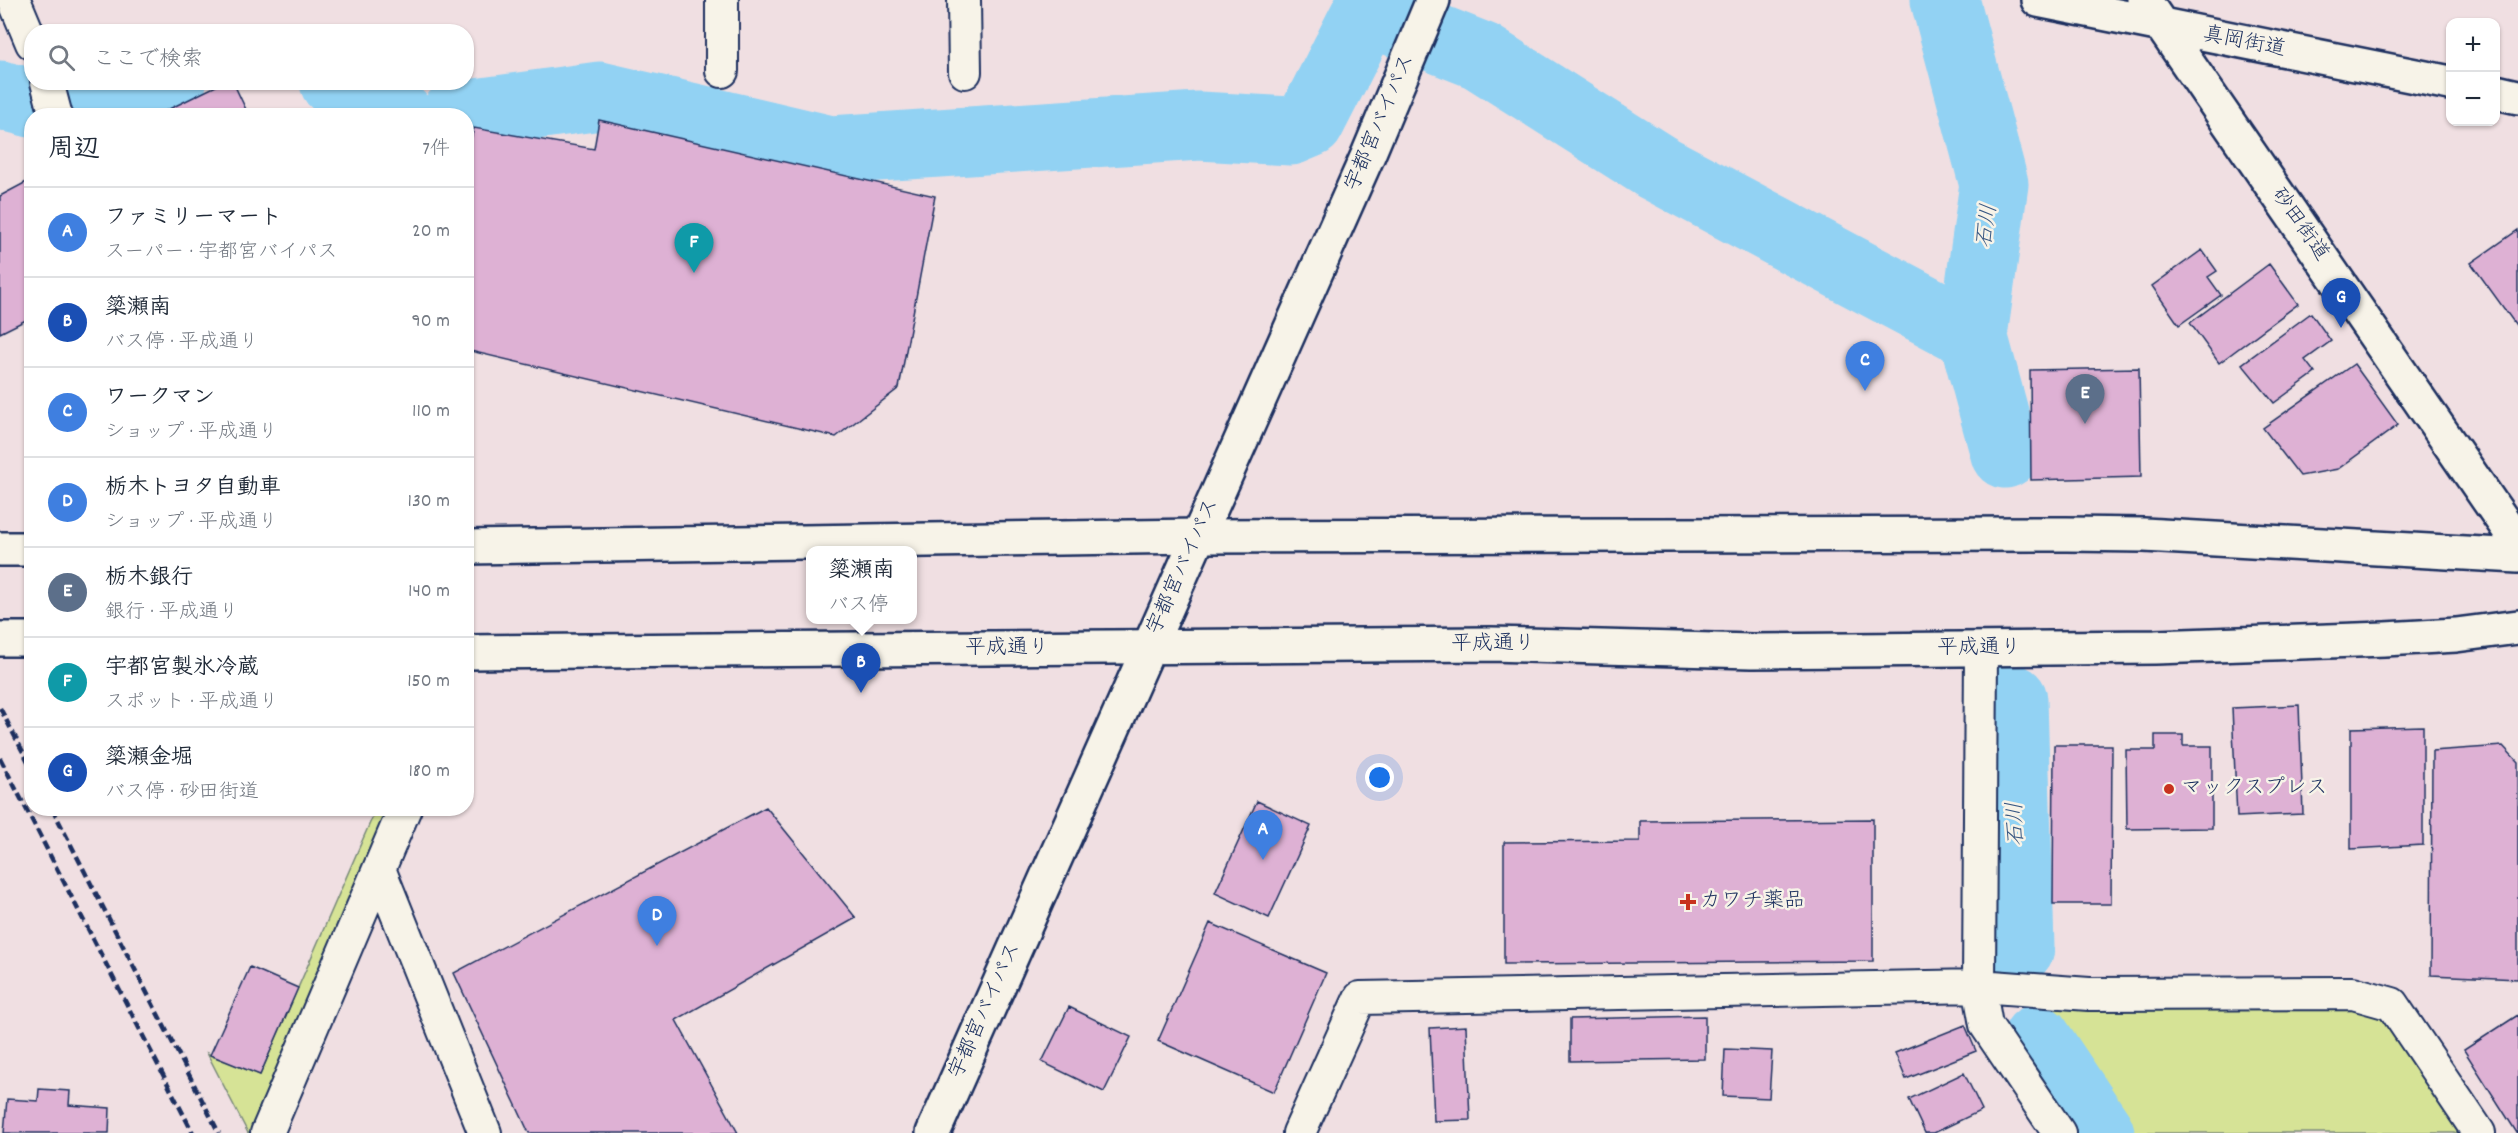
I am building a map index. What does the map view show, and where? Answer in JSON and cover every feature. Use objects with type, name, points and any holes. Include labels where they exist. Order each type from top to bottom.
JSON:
[{"type":"main road","name":"宇都宮バイパス","points":[[933,1133],[1368,155],[1433,0]]},
{"type":"main road","name":"真岡街道","points":[[2038,0],[2162,27],[2446,82]]},
{"type":"main road","name":"砂田街道","points":[[2144,0],[2518,543]]},
{"type":"main road","points":[[2500,93],[2518,97]]},
{"type":"main road","points":[[474,547],[1198,536],[2078,534],[2518,556]]},
{"type":"main road","points":[[0,549],[24,549]]},
{"type":"main road","name":"平成通り","points":[[474,651],[1491,644],[1752,651],[2155,647],[2385,639],[2456,635],[2518,627]]},
{"type":"main road","points":[[0,639],[24,639]]},
{"type":"street","points":[[14,0],[24,24]]},
{"type":"street","points":[[722,0],[722,71]]},
{"type":"street","points":[[964,0],[966,72]]},
{"type":"street","points":[[49,90],[54,108]]},
{"type":"street","points":[[1982,649],[1979,986],[1986,1025],[2052,1130]]},
{"type":"street","points":[[267,1133],[402,816]]},
{"type":"street","points":[[379,869],[485,1133]]},
{"type":"street","points":[[1299,1133],[1360,998],[1979,986],[2089,994],[2353,993],[2392,1004],[2479,1133]]},
{"type":"green space","points":[[373,816],[389,816],[251,1133],[248,1133],[207,1053],[260,1075]]},
{"type":"green space","points":[[2046,1005],[2366,1005],[2389,1013],[2468,1133],[2121,1133],[2040,1020]]},
{"type":"building","points":[[208,90],[237,90],[245,108],[171,108]]},
{"type":"building","points":[[599,120],[935,196],[899,388],[836,437],[474,352],[474,128],[594,149]]},
{"type":"building","points":[[24,183],[24,321],[0,333],[0,196]]},
{"type":"building","points":[[2518,230],[2518,328],[2471,263]]},
{"type":"building","points":[[2202,250],[2217,271],[2208,277],[2221,295],[2179,325],[2152,286]]},
{"type":"building","points":[[2269,264],[2298,304],[2219,363],[2190,323]]},
{"type":"building","points":[[2311,313],[2331,341],[2305,360],[2315,373],[2274,403],[2242,364]]},
{"type":"building","points":[[2354,364],[2398,425],[2338,469],[2300,476],[2263,428]]},
{"type":"building","points":[[2139,368],[2141,477],[2031,480],[2030,370]]},
{"type":"building","points":[[2299,705],[2303,814],[2237,817],[2232,708]]},
{"type":"building","points":[[2423,726],[2423,845],[2351,849],[2351,728]]},
{"type":"building","name":"マックスプレス","points":[[2155,735],[2183,735],[2183,746],[2212,746],[2212,828],[2127,829],[2126,750],[2155,750]]},
{"type":"building","points":[[2054,745],[2112,745],[2111,904],[2053,904]]},
{"type":"building","points":[[2503,746],[2518,762],[2518,979],[2431,975],[2432,751]]},
{"type":"building","points":[[1257,801],[1311,826],[1269,918],[1215,893]]},
{"type":"building","points":[[766,807],[856,918],[676,1020],[738,1133],[529,1133],[454,973]]},
{"type":"building","name":"カワチ薬品","points":[[1873,819],[1873,961],[1504,964],[1504,842],[1640,841],[1640,821]]},
{"type":"building","points":[[1210,923],[1326,973],[1274,1092],[1158,1041]]},
{"type":"building","points":[[250,967],[298,988],[260,1075],[210,1055]]},
{"type":"building","points":[[1069,1007],[1131,1037],[1104,1092],[1042,1062]]},
{"type":"building","points":[[2518,1015],[2518,1133],[2517,1133],[2464,1050]]},
{"type":"building","points":[[1705,1016],[1705,1059],[1570,1061],[1570,1019]]},
{"type":"building","points":[[1965,1025],[1976,1051],[1906,1079],[1895,1053]]},
{"type":"building","points":[[1466,1026],[1470,1120],[1434,1121],[1430,1028]]},
{"type":"building","points":[[1725,1049],[1772,1051],[1769,1098],[1723,1096]]},
{"type":"building","points":[[1964,1073],[1982,1110],[1934,1133],[1925,1133],[1909,1099]]},
{"type":"building","points":[[39,1089],[70,1091],[69,1105],[110,1108],[109,1133],[4,1133],[7,1099],[38,1101]]},
{"type":"waterway","name":"石川","points":[[1945,0],[1994,184],[1973,335],[2005,454]]},
{"type":"waterway","points":[[474,113],[600,96],[831,150],[1199,126],[1291,131],[1310,123],[1367,11],[1481,56],[1656,167],[1973,335]]},
{"type":"waterway","points":[[98,108],[149,90]]},
{"type":"waterway","points":[[349,90],[384,108]]},
{"type":"waterway","points":[[0,95],[51,108]]},
{"type":"waterway","name":"石川","points":[[2013,699],[2020,948]]},
{"type":"waterway","name":"石川","points":[[2037,1039],[2100,1133]]},
{"type":"railway","points":[[0,708],[24,754]]},
{"type":"railway","points":[[0,758],[24,805]]},
{"type":"railway","points":[[30,816],[193,1133]]},
{"type":"railway","points":[[56,816],[219,1133]]},
{"type":"place","name":"宇都宮製氷冷蔵","points":[[694,273]]},
{"type":"place","name":"簗瀬金堀","points":[[2341,328]]},
{"type":"place","name":"ワークマン","points":[[1865,391]]},
{"type":"place","name":"栃木銀行","points":[[2085,424]]},
{"type":"place","name":"簗瀬南","points":[[861,693]]},
{"type":"place","name":"マックスプレス","points":[[2169,789]]},
{"type":"place","name":"ファミリーマート","points":[[1263,860]]},
{"type":"place","name":"カワチ薬品","points":[[1688,902]]},
{"type":"place","name":"栃木トヨタ自動車","points":[[657,946]]}]
